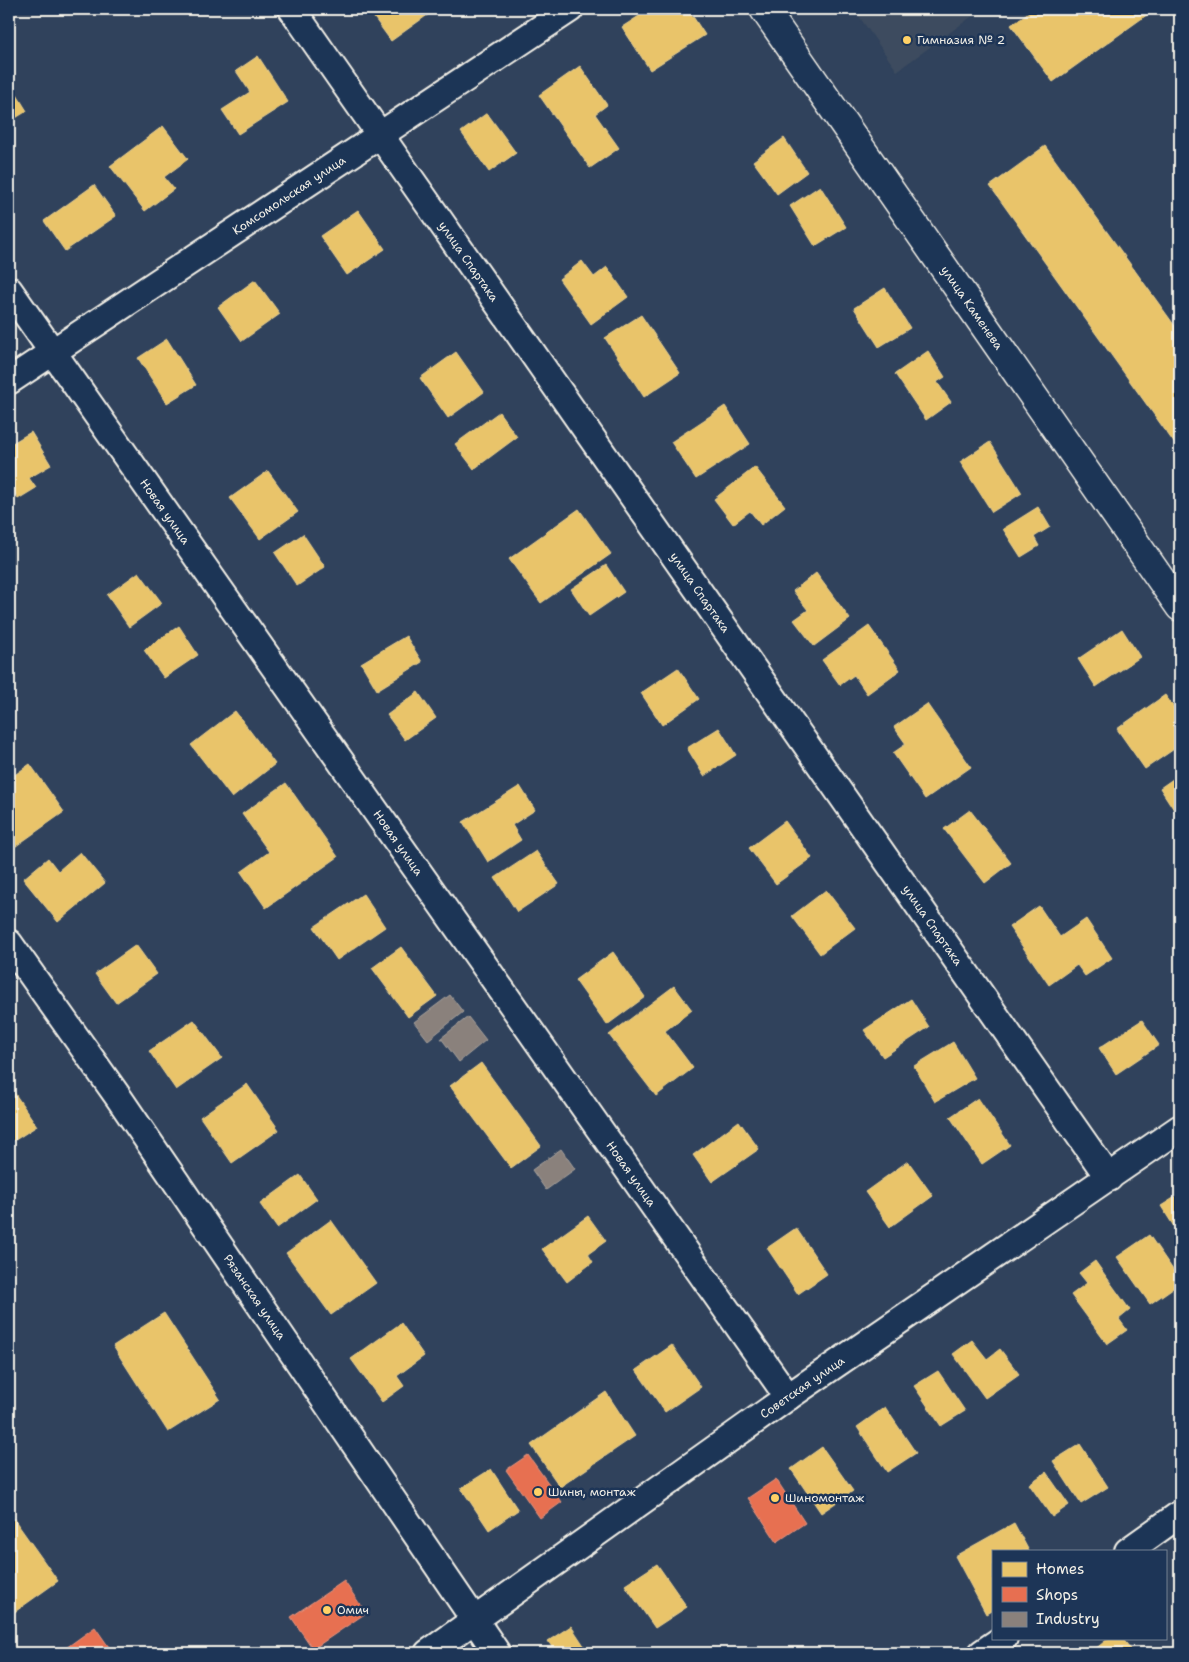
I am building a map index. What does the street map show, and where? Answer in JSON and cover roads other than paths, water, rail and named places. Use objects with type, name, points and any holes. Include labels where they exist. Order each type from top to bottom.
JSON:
[{"type":"main road","name":"улица Каменева","points":[[764,9],[1180,607]]},
{"type":"street","name":"улица Спартака","points":[[292,9],[1110,1178]]},
{"type":"street","name":"Комсомольская улица","points":[[9,381],[570,9]]},
{"type":"street","name":"Новая улица","points":[[9,290],[788,1397]]},
{"type":"street","name":"Рязанская улица","points":[[9,943],[119,1098],[497,1653]]},
{"type":"street","name":"Советская улица","points":[[428,1653],[788,1397],[1110,1178],[1180,1128]]},
{"type":"street","points":[[1129,1550],[1180,1514]]},
{"type":"street","points":[[982,1653],[1001,1640]]},
{"type":"place","name":"Гимназия № 2","points":[[907,40]]},
{"type":"place","name":"Шины, монтаж","points":[[538,1492]]},
{"type":"place","name":"Шиномонтаж","points":[[775,1498]]},
{"type":"place","name":"Омич","points":[[327,1610]]}]
